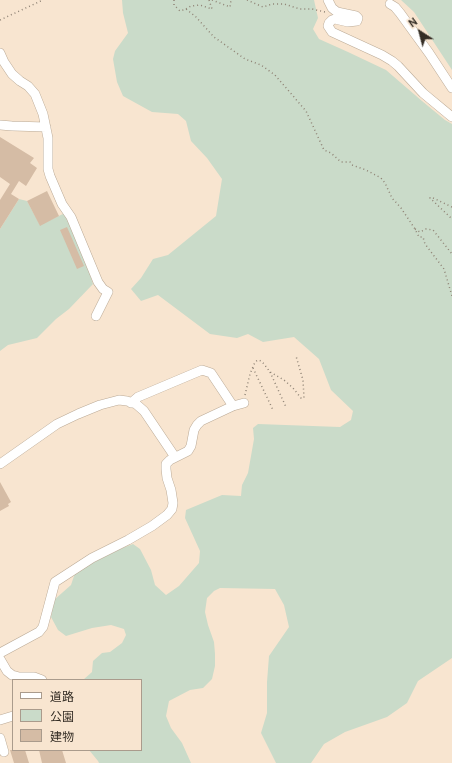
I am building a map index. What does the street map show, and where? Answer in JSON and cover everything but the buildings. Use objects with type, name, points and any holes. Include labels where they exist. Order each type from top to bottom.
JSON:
[{"type":"street","points":[[328,0],[332,8],[337,12],[356,16],[358,18],[357,21],[348,22],[336,19],[332,20],[328,26],[332,32],[382,54],[392,61],[423,93],[452,117]]},
{"type":"street","points":[[390,4],[400,13],[452,88]]},
{"type":"street","points":[[0,53],[12,74],[28,86],[35,94],[43,114],[46,127],[48,138],[48,169],[50,176],[62,204],[71,217],[98,282],[108,292],[96,316]]},
{"type":"street","points":[[0,125],[46,127]]},
{"type":"street","points":[[131,403],[138,397],[202,370],[211,373],[233,406]]},
{"type":"street","points":[[0,464],[57,424],[100,405],[119,400],[136,404],[144,411],[175,457]]},
{"type":"street","points":[[0,653],[39,632],[43,627],[55,582],[92,558],[152,526],[167,515],[172,509],[173,503],[167,478],[166,464],[175,457],[188,451],[191,446],[194,430],[201,421],[233,406],[244,403]]},
{"type":"street","points":[[0,659],[7,671],[12,675],[19,678],[34,677],[39,679]]},
{"type":"street","points":[[0,720],[12,716]]},
{"type":"street","points":[[0,738],[4,752]]},
{"type":"path","points":[[0,20],[43,0]]},
{"type":"path","points":[[174,0],[174,5],[180,12],[191,6],[200,5],[212,9],[208,0]]},
{"type":"path","points":[[212,0],[230,7],[231,0]]},
{"type":"path","points":[[247,0],[263,7],[272,4],[284,4],[300,9],[312,9],[334,14],[336,19]]},
{"type":"path","points":[[186,8],[214,37],[245,59],[261,65],[275,75],[306,111],[324,150],[332,153],[341,162],[350,162],[352,166],[366,170],[381,178],[392,198],[401,208],[419,237],[423,237],[425,244],[444,269],[452,296]]},
{"type":"path","points":[[452,207],[431,197],[430,198],[452,219]]},
{"type":"path","points":[[415,229],[420,232],[426,229],[433,230],[452,254]]},
{"type":"path","points":[[270,372],[284,380],[301,398],[304,398],[303,380],[296,356]]},
{"type":"path","points":[[244,403],[250,374],[255,362],[258,360],[262,361],[270,372],[286,407]]},
{"type":"path","points":[[253,368],[273,410]]},
{"type":"green space","points":[[122,0],[314,0],[318,18],[313,29],[319,39],[386,70],[445,120],[452,124],[452,658],[418,681],[407,703],[387,717],[345,732],[324,744],[311,763],[276,763],[261,733],[267,713],[269,656],[289,627],[284,605],[275,589],[220,588],[214,591],[207,598],[205,612],[214,642],[215,654],[215,666],[212,679],[203,688],[190,690],[169,701],[166,716],[171,728],[182,743],[191,763],[99,763],[90,751],[142,751],[142,679],[84,679],[92,672],[93,661],[102,653],[110,652],[122,643],[126,635],[124,629],[111,625],[92,628],[66,636],[58,630],[51,617],[54,600],[71,585],[75,573],[102,556],[133,544],[140,549],[151,570],[155,585],[166,595],[179,586],[199,563],[200,551],[185,518],[186,510],[222,495],[241,496],[242,485],[248,473],[254,439],[253,428],[258,424],[340,427],[351,420],[353,411],[331,390],[319,359],[294,337],[263,342],[248,334],[237,338],[210,334],[158,295],[141,301],[131,289],[141,278],[153,259],[168,255],[216,216],[222,179],[207,158],[191,141],[186,121],[178,114],[152,112],[123,96],[117,82],[113,59],[115,51],[128,33],[123,13]]},
{"type":"green space","points":[[401,0],[452,0],[452,70],[414,12]]},
{"type":"green space","points":[[19,199],[27,201],[40,225],[65,213],[88,268],[93,284],[69,309],[56,319],[37,338],[8,345],[0,351],[0,229]]}]
